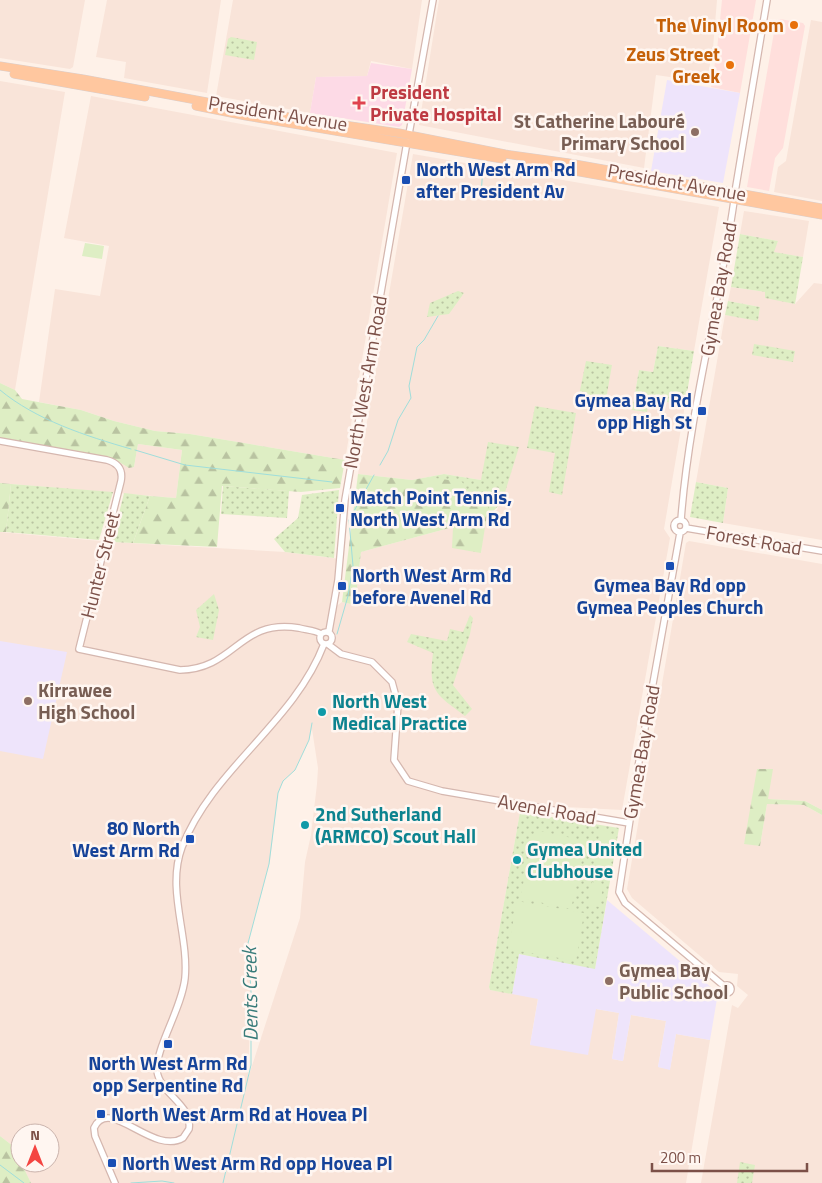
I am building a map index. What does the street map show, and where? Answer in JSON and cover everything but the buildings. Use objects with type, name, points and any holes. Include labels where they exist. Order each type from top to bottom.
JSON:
[{"type":"main road","name":"President Avenue","points":[[0,66],[83,79],[247,113]]},
{"type":"main road","name":"President Avenue","points":[[0,71],[247,113],[513,156],[569,163],[822,215]]},
{"type":"main road","name":"President Avenue","points":[[408,138],[610,178],[644,179]]},
{"type":"main road","points":[[569,163],[571,167],[610,178]]},
{"type":"main road","name":"President Avenue","points":[[735,196],[822,208]]},
{"type":"street","name":"North West Arm Road","points":[[327,644],[332,640],[329,631],[338,580],[345,500],[433,0]]},
{"type":"street","name":"Gymea Bay Road","points":[[681,520],[683,488],[735,196],[767,0]]},
{"type":"street","name":"Hunter Street","points":[[0,441],[110,460],[120,468],[121,481],[79,649],[180,670],[192,670],[214,664],[253,634],[263,629],[289,626],[321,634]]},
{"type":"street","points":[[681,520],[686,524],[686,528],[680,533],[674,529],[674,525],[681,520]]},
{"type":"street","name":"Forest Road","points":[[686,528],[822,552]]},
{"type":"street","name":"Gymea Bay Road","points":[[680,533],[619,879],[620,896],[625,903],[724,986]]},
{"type":"street","points":[[114,1180],[95,1136],[94,1128],[101,1119],[109,1116],[139,1133],[168,1143],[183,1138],[189,1128],[187,1114],[164,1088],[157,1068],[161,1050],[181,1002],[184,987],[185,954],[176,887],[183,846],[195,823],[230,772],[294,700],[327,644],[321,638],[321,634],[329,631]]},
{"type":"street","name":"Avenel Road","points":[[327,644],[341,654],[372,662],[392,682],[398,704],[394,760],[408,781],[442,791],[629,823]]},
{"type":"shaded area","points":[[0,0],[85,0],[73,67],[70,69],[0,58]]},
{"type":"shaded area","points":[[107,0],[221,0],[207,93],[124,78],[126,62],[96,57]]},
{"type":"shaded area","points":[[233,0],[422,0],[412,69],[371,61],[367,76],[316,77],[310,113],[216,96]]},
{"type":"shaded area","points":[[439,0],[717,0],[713,48],[707,80],[704,82],[656,75],[644,168],[419,125]]},
{"type":"shaded area","points":[[722,0],[756,0],[740,93],[711,87]]},
{"type":"shaded area","points":[[780,19],[803,23],[805,26],[783,148],[775,158],[769,191],[747,187],[776,21]]},
{"type":"shaded area","points":[[811,20],[822,22],[822,201],[774,192],[778,167],[786,161]]},
{"type":"shaded area","name":"President Private Hospital","points":[[371,63],[412,69],[402,125],[399,127],[310,113],[316,77],[367,76]]},
{"type":"shaded area","name":"St Catherine Labouré Primary School","points":[[667,80],[740,93],[723,183],[651,171]]},
{"type":"shaded area","points":[[0,81],[65,92],[15,390],[0,383]]},
{"type":"shaded area","points":[[91,96],[397,153],[345,460],[190,434],[155,431],[114,421],[81,410],[39,402],[55,289],[100,296],[109,246],[64,238]]},
{"type":"shaded area","points":[[413,154],[719,207],[694,351],[658,346],[653,372],[639,370],[632,410],[646,412],[649,399],[685,405],[664,529],[670,538],[622,810],[528,805],[520,812],[489,987],[490,990],[538,998],[530,1045],[596,1009],[619,1013],[612,1059],[623,1061],[631,1015],[666,1021],[658,1067],[670,1069],[676,1034],[710,1040],[686,1183],[31,1183],[26,1173],[60,1173],[60,1123],[10,1123],[10,1144],[0,1136],[0,532],[112,542],[285,552],[340,559],[335,607],[342,602],[355,605],[361,552],[453,527],[481,553],[485,520],[497,510],[518,447],[481,480],[444,474],[412,480],[358,474]],"holes":[[[312,729],[318,768],[311,835],[305,862],[300,918],[248,1078],[251,988],[247,947],[270,861],[278,793],[283,781],[295,770]]]},
{"type":"shaded area","points":[[744,211],[809,221],[803,257],[773,252],[778,241],[740,234]]},
{"type":"shaded area","points":[[814,283],[822,284],[822,540],[723,523],[728,488],[696,482],[725,315],[758,320],[760,307],[728,301],[731,287],[766,292],[765,297],[795,304]]},
{"type":"shaded area","points":[[0,439],[114,459],[129,468],[134,467],[138,444],[182,450],[176,498],[0,483]]},
{"type":"shaded area","points":[[689,541],[822,564],[822,810],[805,801],[768,799],[744,843],[760,846],[767,804],[804,805],[822,815],[822,1183],[701,1183],[732,1005],[738,1008],[748,995],[737,986],[738,974],[719,972],[632,898],[627,889],[686,543]]},
{"type":"shaded area","name":"Kirrawee High School","points":[[0,641],[67,652],[43,759],[0,751]]},
{"type":"shaded area","name":"Gymea Bay Public School","points":[[607,900],[718,993],[710,1040],[676,1034],[670,1070],[658,1067],[666,1021],[631,1015],[623,1061],[612,1059],[619,1013],[596,1009],[588,1055],[530,1045],[538,999],[512,994],[519,954],[595,968]]},
{"type":"green space","points":[[231,37],[257,42],[254,60],[225,55],[228,39]]},
{"type":"green space","points":[[740,234],[778,241],[774,252],[803,257],[795,304],[765,298],[765,292],[731,287]]},
{"type":"green space","points":[[85,243],[104,246],[102,259],[82,256]]},
{"type":"green space","points":[[458,291],[464,293],[449,314],[427,317],[430,303]]},
{"type":"green space","points":[[728,301],[760,307],[758,321],[725,315]]},
{"type":"green space","points":[[754,344],[795,351],[793,362],[752,355]]},
{"type":"green space","points":[[658,346],[694,351],[685,405],[649,399],[647,412],[632,410],[639,370],[653,372]]},
{"type":"green space","points":[[586,361],[612,365],[605,405],[578,400]]},
{"type":"green space","points":[[0,383],[15,390],[22,399],[81,410],[114,421],[155,431],[190,434],[345,460],[340,488],[301,492],[222,486],[217,547],[133,543],[150,496],[176,498],[182,450],[138,444],[134,467],[129,468],[114,459],[0,439]]},
{"type":"green space","points":[[535,406],[576,413],[562,495],[549,492],[555,453],[527,448]]},
{"type":"green space","points":[[488,442],[519,447],[502,502],[485,520],[489,495],[468,491],[428,477],[444,474],[481,480]]},
{"type":"green space","points":[[358,474],[412,480],[428,477],[462,482],[468,491],[490,495],[481,553],[452,548],[453,527],[361,552],[355,605],[342,602]]},
{"type":"green space","points":[[696,482],[728,488],[723,523],[690,517]]},
{"type":"green space","points":[[0,483],[11,484],[6,532],[0,532]]},
{"type":"green space","points":[[11,484],[113,492],[99,540],[6,532]]},
{"type":"green space","points":[[223,486],[289,491],[287,518],[221,514]]},
{"type":"green space","points":[[339,490],[334,558],[285,552],[274,539],[298,518],[302,495]]},
{"type":"green space","points":[[124,493],[150,496],[133,543],[112,542]]},
{"type":"green space","points":[[214,594],[219,610],[213,640],[196,637],[200,627],[196,610]]},
{"type":"green space","points":[[470,615],[473,618],[470,634],[453,685],[472,709],[465,716],[436,691],[432,676],[433,653],[407,642],[411,634],[447,641],[450,629],[463,632]]},
{"type":"green space","points":[[757,769],[773,769],[768,799],[805,801],[822,810],[822,815],[804,805],[767,804],[760,846],[744,844]]},
{"type":"green space","points":[[520,812],[619,828],[595,969],[519,954],[512,994],[490,990],[489,987]]},
{"type":"green space","points":[[535,830],[586,841],[571,909],[520,898]]},
{"type":"green space","points":[[600,830],[611,832],[608,855],[596,853]]},
{"type":"green space","points":[[596,855],[608,856],[604,879],[593,878]]},
{"type":"green space","points":[[592,882],[603,884],[600,907],[588,905]]},
{"type":"green space","points":[[517,901],[584,913],[576,961],[508,949]]},
{"type":"green space","points":[[0,1136],[10,1144],[10,1173],[26,1173],[31,1183],[0,1183]]},
{"type":"green space","points":[[740,1162],[755,1165],[752,1183],[737,1183]]},
{"type":"waterway","points":[[481,197],[483,165]]},
{"type":"waterway","name":"Dents Creek","points":[[380,465],[388,451],[398,420],[411,398],[409,386],[417,347],[424,340],[438,316]]},
{"type":"waterway","points":[[0,390],[29,410],[62,426],[131,449]]},
{"type":"waterway","points":[[135,450],[185,465],[332,482]]},
{"type":"waterway","name":"Dents Creek","points":[[337,634],[348,596],[353,566],[349,520],[374,475]]},
{"type":"waterway","name":"Dents Creek","points":[[223,1183],[251,1065],[251,988],[247,947],[269,864],[278,793],[283,781],[295,770],[309,740],[312,723]]},
{"type":"waterway","points":[[0,1165],[24,1183]]},
{"type":"waterway","points":[[131,1183],[162,1181],[174,1183]]},
{"type":"place","name":"The Vinyl Room","points":[[794,25]]},
{"type":"place","name":"Zeus Street Greek","points":[[730,65]]},
{"type":"place","name":"President Private Hospital","points":[[359,103]]},
{"type":"place","name":"St Catherine Labouré Primary School","points":[[695,132]]},
{"type":"place","name":"North West Arm Rd after President Av","points":[[406,180]]},
{"type":"place","name":"Gymea Bay Rd opp High St","points":[[702,411]]},
{"type":"place","name":"Match Point Tennis, North West Arm Rd","points":[[340,508]]},
{"type":"place","name":"Gymea Bay Rd opp Gymea Peoples Church","points":[[670,566]]},
{"type":"place","name":"North West Arm Rd before Avenel Rd","points":[[342,586]]},
{"type":"place","name":"Kirrawee High School","points":[[28,701]]},
{"type":"place","name":"North West Medical Practice","points":[[322,712]]},
{"type":"place","name":"2nd Sutherland (ARMCO) Scout Hall","points":[[305,825]]},
{"type":"place","name":"80 North West Arm Rd","points":[[190,839]]},
{"type":"place","name":"Gymea United Clubhouse","points":[[517,860]]},
{"type":"place","name":"Gymea Bay Public School","points":[[609,981]]},
{"type":"place","name":"North West Arm Rd opp Serpentine Rd","points":[[168,1044]]},
{"type":"place","name":"North West Arm Rd at Hovea Pl","points":[[101,1114]]},
{"type":"place","name":"North West Arm Rd opp Hovea Pl","points":[[112,1163]]}]
